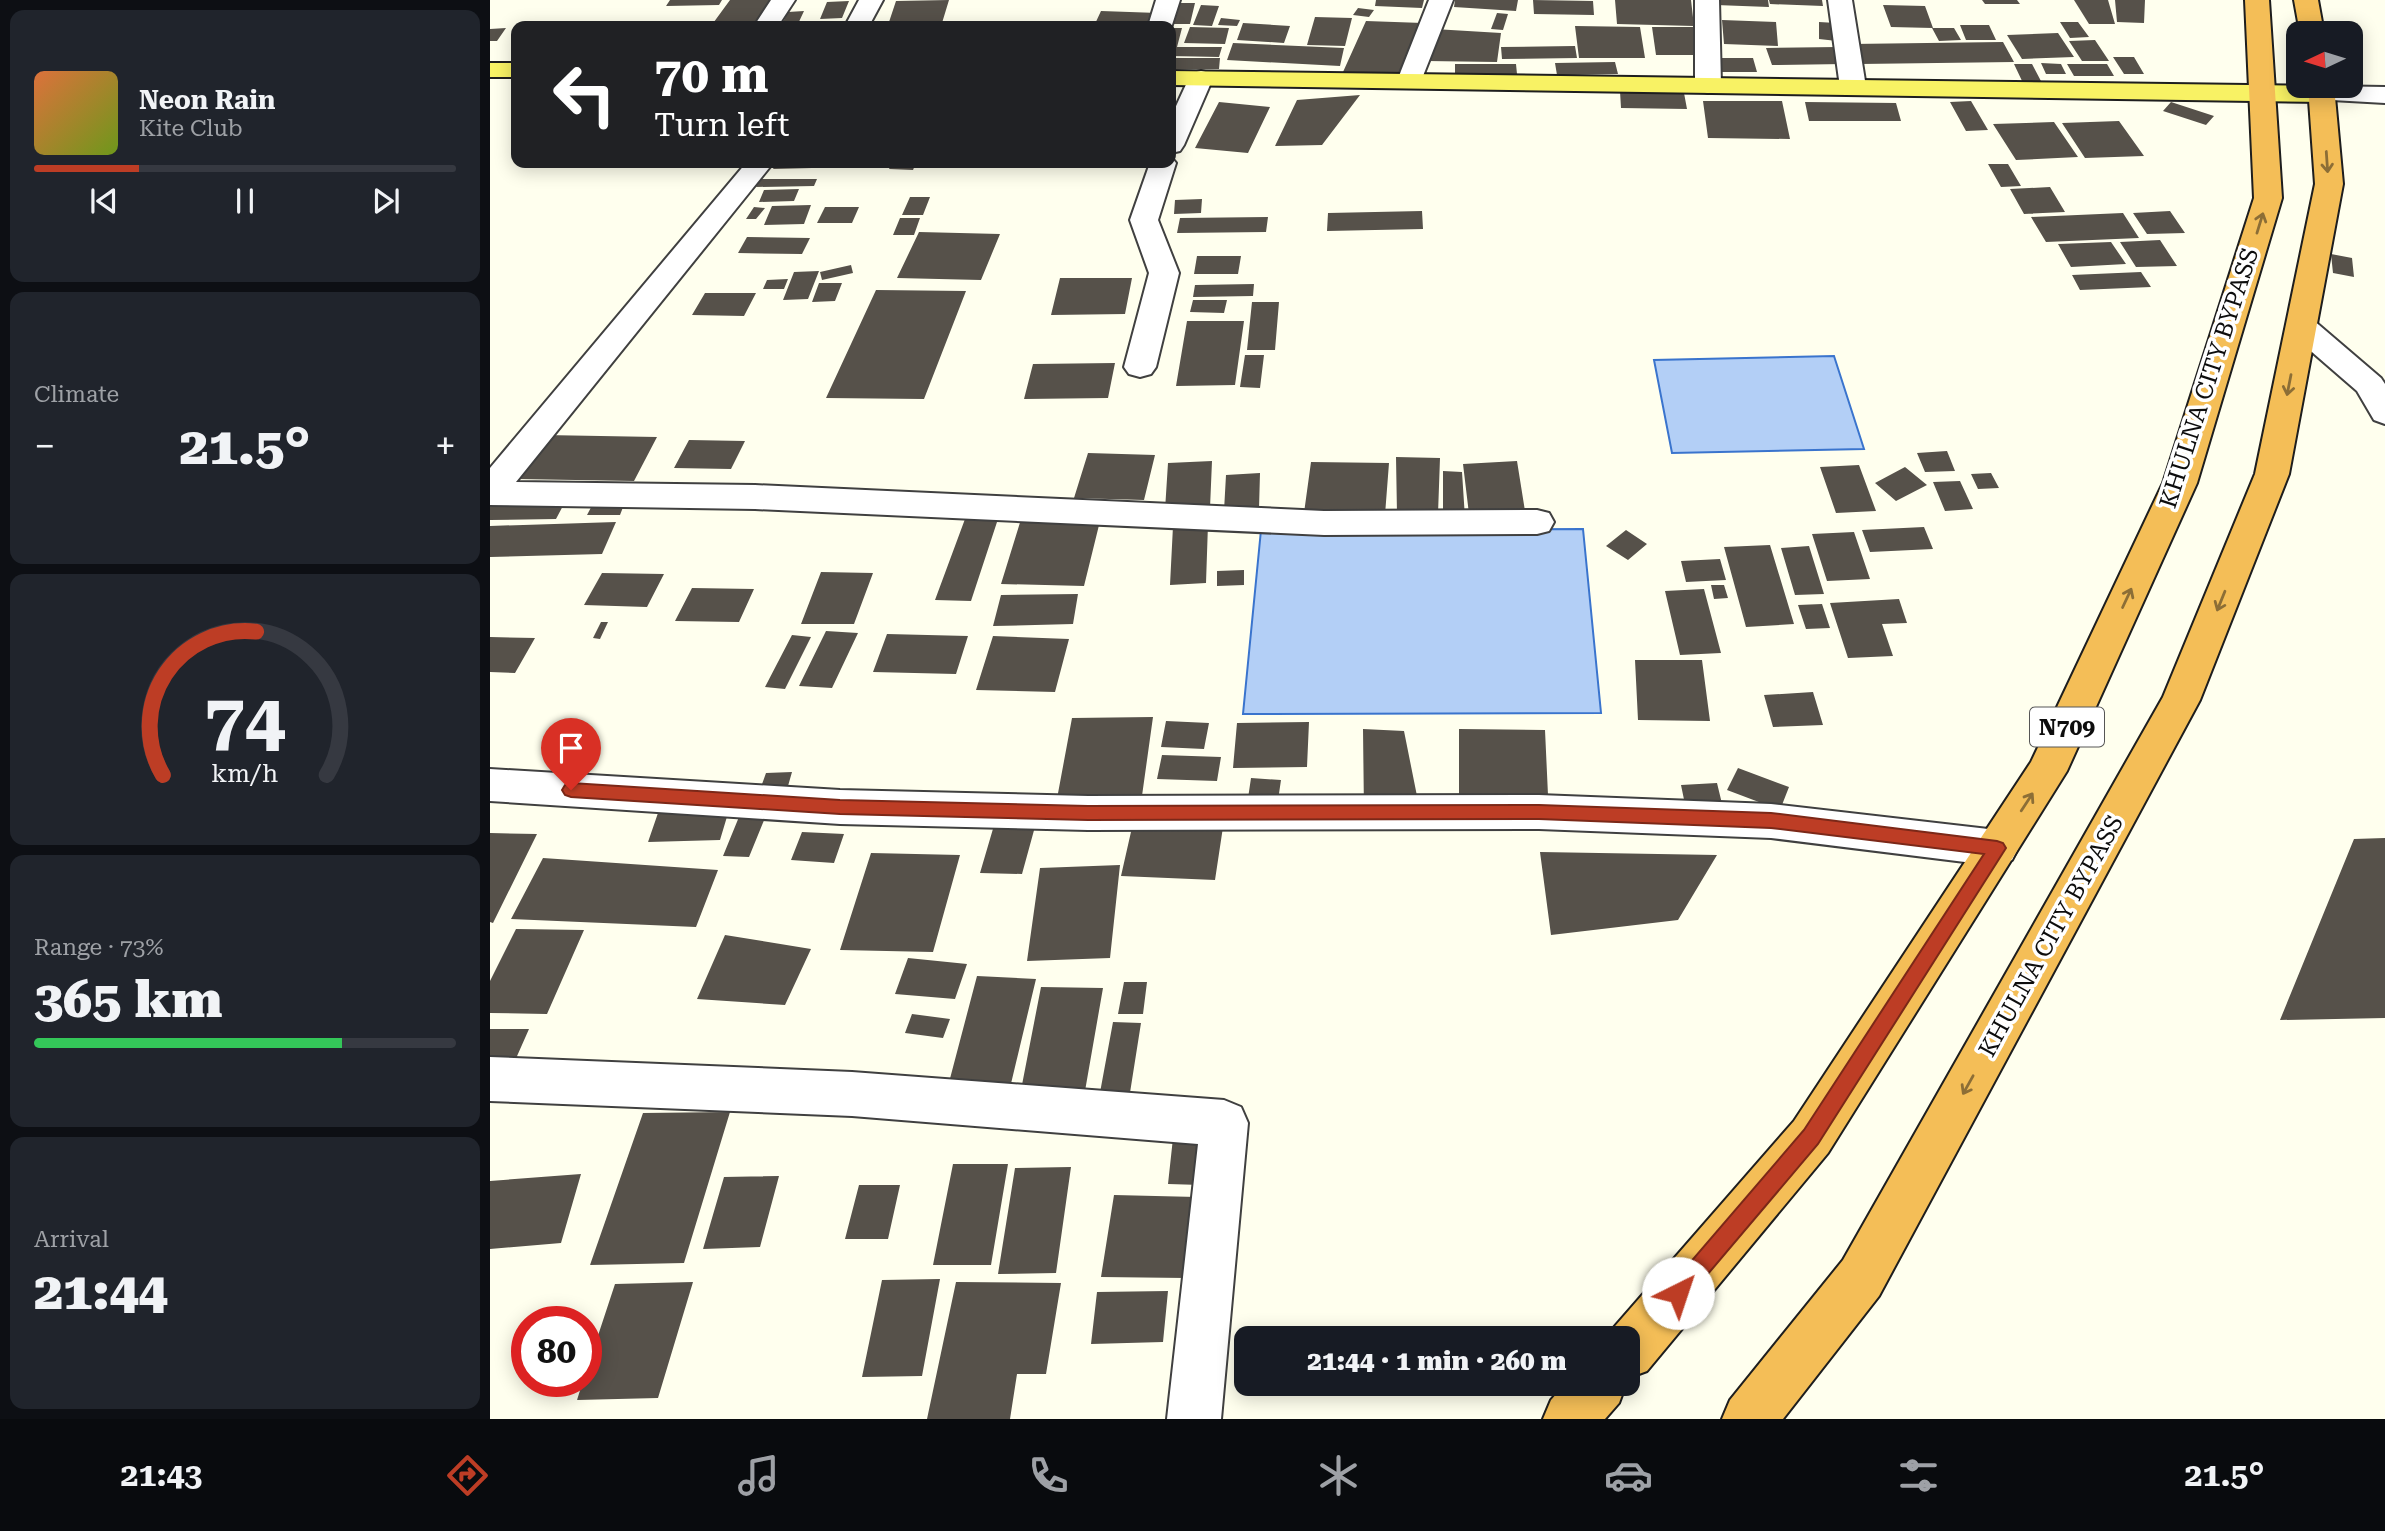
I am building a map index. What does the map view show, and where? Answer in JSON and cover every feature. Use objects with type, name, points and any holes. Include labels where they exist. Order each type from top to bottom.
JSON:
[{"type":"highway","name":"KHULNA CITY BYPASS","points":[[1640,1338],[1811,1137],[2047,771],[2180,483],[2268,198],[2257,0]]},
{"type":"highway","points":[[2306,0],[2310,21]]},
{"type":"highway","name":"KHULNA CITY BYPASS","points":[[1749,1419],[1861,1279],[2181,700],[2272,474],[2329,184],[2323,98]]},
{"type":"highway","points":[[1570,1419],[1590,1396]]},
{"type":"main road","points":[[490,70],[511,70]]},
{"type":"main road","points":[[1176,78],[2286,92]]},
{"type":"street","points":[[769,21],[783,0]]},
{"type":"street","points":[[860,21],[871,0]]},
{"type":"street","points":[[1162,21],[1168,0]]},
{"type":"street","points":[[1409,81],[1441,0]]},
{"type":"street","points":[[1707,0],[1708,85]]},
{"type":"street","points":[[1840,0],[1853,87]]},
{"type":"street","points":[[1176,134],[1201,78]]},
{"type":"street","points":[[2363,93],[2385,95]]},
{"type":"street","points":[[490,492],[756,168]]},
{"type":"street","points":[[1140,367],[1164,273],[1144,220],[1161,168]]},
{"type":"street","points":[[2301,326],[2370,385],[2385,413]]},
{"type":"street","points":[[490,492],[755,498],[1324,523],[1537,522]]},
{"type":"street","points":[[490,785],[840,807],[1088,813],[1539,812],[1771,821],[1997,848]]},
{"type":"street","points":[[490,1079],[852,1094],[1224,1123],[1194,1419]]},
{"type":"water","points":[[1834,356],[1864,449],[1672,453],[1654,360]]},
{"type":"water","points":[[1583,529],[1601,713],[1243,714],[1261,530]]},
{"type":"building","points":[[670,0],[722,0],[719,5],[666,6]]},
{"type":"building","points":[[730,0],[782,0],[768,21],[715,21]]},
{"type":"building","points":[[949,0],[943,21],[889,21],[896,1]]},
{"type":"building","points":[[1376,0],[1424,0],[1422,8],[1375,6]]},
{"type":"building","points":[[1455,0],[1518,0],[1516,11],[1454,7]]},
{"type":"building","points":[[1533,0],[1593,1],[1594,15],[1534,14]]},
{"type":"building","points":[[1615,0],[1691,0],[1694,26],[1617,24]]},
{"type":"building","points":[[1716,0],[1768,0],[1769,7],[1716,5]]},
{"type":"building","points":[[1769,0],[1822,0],[1823,6],[1770,4]]},
{"type":"building","points":[[1982,0],[2017,0],[2020,4],[1985,4]]},
{"type":"building","points":[[2074,0],[2108,0],[2115,24],[2089,24]]},
{"type":"building","points":[[2115,0],[2145,0],[2144,23],[2117,22]]},
{"type":"building","points":[[849,1],[842,18],[820,19],[827,2]]},
{"type":"building","points":[[1176,3],[1195,3],[1190,24],[1176,24],[1176,21],[1171,21]]},
{"type":"building","points":[[1201,5],[1219,6],[1212,26],[1193,25]]},
{"type":"building","points":[[1883,5],[1925,6],[1933,28],[1891,27]]},
{"type":"building","points":[[1358,8],[1374,10],[1369,17],[1353,15]]},
{"type":"building","points":[[804,11],[799,21],[784,21],[788,12]]},
{"type":"building","points":[[1101,11],[1158,13],[1154,21],[1096,21]]},
{"type":"building","points":[[1497,13],[1508,14],[1503,30],[1491,29]]},
{"type":"building","points":[[1315,17],[1352,18],[1345,46],[1307,45]]},
{"type":"building","points":[[1221,18],[1240,20],[1237,26],[1218,25]]},
{"type":"building","points":[[1722,20],[1776,22],[1778,46],[1724,44]]},
{"type":"building","points":[[1366,21],[1423,23],[1399,74],[1343,72]]},
{"type":"building","points":[[1819,22],[1836,23],[1837,41],[1819,39]]},
{"type":"building","points":[[2060,22],[2078,22],[2089,37],[2070,38]]},
{"type":"building","points":[[1243,23],[1290,26],[1284,43],[1237,40]]},
{"type":"building","points":[[1960,25],[1989,25],[1996,40],[1966,40]]},
{"type":"building","points":[[1575,26],[1640,27],[1645,58],[1579,58]]},
{"type":"building","points":[[1190,27],[1229,28],[1225,44],[1184,43]]},
{"type":"building","points":[[1652,27],[1694,27],[1699,55],[1656,55]]},
{"type":"building","points":[[506,28],[497,41],[490,41],[490,29]]},
{"type":"building","points":[[1176,28],[1182,28],[1177,47],[1222,47],[1219,57],[1176,56]]},
{"type":"building","points":[[1932,28],[1954,28],[1961,40],[1939,41]]},
{"type":"building","points":[[1434,29],[1501,33],[1497,62],[1427,61]]},
{"type":"building","points":[[2058,33],[2074,57],[2022,59],[2007,35]]},
{"type":"building","points":[[2095,40],[2109,61],[2082,61],[2069,41]]},
{"type":"building","points":[[2003,42],[2014,62],[1860,64],[1851,44]]},
{"type":"building","points":[[1233,43],[1344,48],[1340,66],[1227,60]]},
{"type":"building","points":[[1575,46],[1577,58],[1502,59],[1501,47]]},
{"type":"building","points":[[1838,47],[1844,64],[1772,65],[1766,48]]},
{"type":"building","points":[[2113,57],[2134,57],[2144,74],[2124,74]]},
{"type":"building","points":[[1176,58],[1220,58],[1219,69],[1176,69]]},
{"type":"building","points":[[1719,58],[1753,58],[1757,72],[1722,72]]},
{"type":"building","points":[[1615,62],[1618,74],[1557,75],[1555,63]]},
{"type":"building","points":[[2041,63],[2061,64],[2066,74],[2046,74]]},
{"type":"building","points":[[1455,64],[1516,64],[1517,74],[1455,74]]},
{"type":"building","points":[[2014,64],[2032,64],[2042,83],[2023,83]]},
{"type":"building","points":[[2067,64],[2107,64],[2114,76],[2074,76]]},
{"type":"building","points":[[1620,91],[1684,93],[1687,109],[1621,108]]},
{"type":"building","points":[[1360,95],[1322,145],[1275,146],[1297,100]]},
{"type":"building","points":[[1703,101],[1782,101],[1790,139],[1708,138]]},
{"type":"building","points":[[1971,101],[1988,130],[1966,131],[1950,102]]},
{"type":"building","points":[[1219,102],[1270,107],[1248,153],[1195,148]]},
{"type":"building","points":[[1805,102],[1896,103],[1901,121],[1809,121]]},
{"type":"building","points":[[2171,102],[2214,116],[2206,125],[2163,111]]},
{"type":"building","points":[[2119,121],[2144,156],[2085,158],[2062,123]]},
{"type":"building","points":[[2054,122],[2078,157],[2016,160],[1993,124]]},
{"type":"building","points":[[1988,164],[2008,164],[2021,186],[2001,187]]},
{"type":"building","points":[[890,168],[914,168],[913,170]]},
{"type":"building","points":[[759,179],[817,179],[814,186],[756,187]]},
{"type":"building","points":[[2050,187],[2065,212],[2024,214],[2010,189]]},
{"type":"building","points":[[799,189],[794,201],[759,202],[764,190]]},
{"type":"building","points":[[910,197],[930,197],[923,215],[902,215]]},
{"type":"building","points":[[1202,199],[1201,213],[1174,214],[1175,200]]},
{"type":"building","points":[[811,205],[804,224],[764,225],[772,206]]},
{"type":"building","points":[[754,207],[765,208],[756,219],[746,219]]},
{"type":"building","points":[[825,207],[859,207],[852,223],[817,223]]},
{"type":"building","points":[[1422,211],[1423,229],[1327,231],[1328,213]]},
{"type":"building","points":[[2170,211],[2185,233],[2147,234],[2133,213]]},
{"type":"building","points":[[2123,213],[2139,238],[2046,242],[2031,217]]},
{"type":"building","points":[[1268,217],[1266,232],[1177,233],[1180,218]]},
{"type":"building","points":[[900,218],[920,218],[914,235],[893,235]]},
{"type":"building","points":[[919,232],[1000,234],[981,280],[897,278]]},
{"type":"building","points":[[747,237],[810,238],[802,254],[738,253]]},
{"type":"building","points":[[2160,240],[2177,266],[2136,267],[2120,242]]},
{"type":"building","points":[[2111,242],[2126,264],[2071,267],[2058,244]]},
{"type":"building","points":[[2331,254],[2352,258],[2354,277],[2333,273]]},
{"type":"building","points":[[1197,256],[1241,256],[1238,274],[1194,274]]},
{"type":"building","points":[[851,265],[853,273],[822,280],[820,272]]},
{"type":"building","points":[[819,271],[808,299],[783,300],[794,272]]},
{"type":"building","points":[[2141,272],[2151,287],[2080,290],[2072,275]]},
{"type":"building","points":[[1060,278],[1132,278],[1125,314],[1051,315]]},
{"type":"building","points":[[788,279],[784,289],[763,289],[767,280]]},
{"type":"building","points":[[819,283],[842,283],[835,301],[812,302]]},
{"type":"building","points":[[1254,284],[1253,296],[1193,297],[1195,285]]},
{"type":"building","points":[[876,290],[966,291],[924,399],[826,398]]},
{"type":"building","points":[[705,293],[756,293],[744,316],[692,315]]},
{"type":"building","points":[[1193,300],[1227,300],[1224,313],[1190,312]]},
{"type":"building","points":[[1252,302],[1279,302],[1275,350],[1247,350]]},
{"type":"building","points":[[1187,321],[1244,321],[1235,385],[1176,386]]},
{"type":"building","points":[[1245,355],[1264,355],[1260,388],[1240,387]]},
{"type":"building","points":[[1115,363],[1108,398],[1024,399],[1033,364]]},
{"type":"building","points":[[544,435],[657,437],[634,481],[517,479]]},
{"type":"building","points":[[689,440],[745,441],[731,469],[674,468]]},
{"type":"building","points":[[1947,451],[1955,471],[1925,472],[1917,453]]},
{"type":"building","points":[[1088,453],[1155,455],[1144,500],[1074,498]]},
{"type":"building","points":[[1396,457],[1440,458],[1438,514],[1397,514]]},
{"type":"building","points":[[1212,461],[1210,508],[1165,510],[1168,463]]},
{"type":"building","points":[[1517,461],[1525,511],[1469,514],[1463,464]]},
{"type":"building","points":[[1311,462],[1389,463],[1385,515],[1304,513]]},
{"type":"building","points":[[1859,465],[1876,511],[1836,513],[1820,467]]},
{"type":"building","points":[[1905,467],[1927,485],[1896,501],[1875,483]]},
{"type":"building","points":[[1443,471],[1462,472],[1465,518],[1443,518]]},
{"type":"building","points":[[1260,473],[1259,509],[1224,511],[1226,475]]},
{"type":"building","points":[[1991,473],[1999,488],[1978,489],[1971,474]]},
{"type":"building","points":[[1960,481],[1973,509],[1945,511],[1933,482]]},
{"type":"building","points":[[627,497],[620,515],[587,515],[596,498]]},
{"type":"building","points":[[565,502],[556,519],[490,520],[490,503]]},
{"type":"building","points":[[1022,516],[1101,517],[1084,586],[1001,584]]},
{"type":"building","points":[[965,519],[998,519],[971,601],[935,600]]},
{"type":"building","points":[[616,522],[602,554],[490,557],[490,526]]},
{"type":"building","points":[[1208,524],[1206,583],[1170,585],[1173,526]]},
{"type":"building","points":[[1924,527],[1933,549],[1870,552],[1862,530]]},
{"type":"building","points":[[1626,530],[1647,544],[1628,560],[1606,546]]},
{"type":"building","points":[[1854,532],[1870,579],[1827,581],[1812,534]]},
{"type":"building","points":[[1770,545],[1794,624],[1746,627],[1724,547]]},
{"type":"building","points":[[1809,546],[1824,594],[1795,595],[1781,548]]},
{"type":"building","points":[[1720,559],[1726,580],[1686,582],[1681,561]]},
{"type":"building","points":[[1244,570],[1244,585],[1217,586],[1217,571]]},
{"type":"building","points":[[821,572],[873,573],[854,624],[801,624]]},
{"type":"building","points":[[602,573],[664,574],[647,607],[584,605]]},
{"type":"building","points":[[1711,585],[1724,585],[1728,598],[1714,599]]},
{"type":"building","points":[[692,588],[754,589],[739,622],[675,621]]},
{"type":"building","points":[[1704,589],[1721,653],[1680,655],[1665,591]]},
{"type":"building","points":[[1078,594],[1073,624],[993,626],[1001,595]]},
{"type":"building","points":[[1899,599],[1907,623],[1882,624],[1893,656],[1848,658],[1830,603]]},
{"type":"building","points":[[1822,604],[1830,628],[1806,629],[1798,605]]},
{"type":"building","points":[[601,622],[608,622],[600,639],[593,638]]},
{"type":"building","points":[[826,631],[858,633],[832,688],[799,686]]},
{"type":"building","points":[[887,634],[968,636],[956,674],[873,672]]},
{"type":"building","points":[[792,635],[811,637],[785,689],[765,687]]},
{"type":"building","points":[[993,636],[1069,639],[1055,692],[976,690]]},
{"type":"building","points":[[490,637],[535,638],[515,673],[490,672]]},
{"type":"building","points":[[1635,660],[1702,660],[1710,721],[1638,720]]},
{"type":"building","points":[[1813,692],[1823,725],[1773,727],[1764,695]]},
{"type":"building","points":[[1153,717],[1141,803],[1056,804],[1072,718]]},
{"type":"building","points":[[1166,721],[1209,723],[1204,749],[1161,747]]},
{"type":"building","points":[[1309,722],[1307,767],[1233,768],[1237,723]]},
{"type":"building","points":[[1363,729],[1404,731],[1418,801],[1364,813]]},
{"type":"building","points":[[1459,729],[1545,730],[1548,795],[1459,812]]},
{"type":"building","points":[[1162,755],[1221,757],[1217,781],[1157,779]]},
{"type":"building","points":[[1738,768],[1789,787],[1780,810],[1727,790]]},
{"type":"building","points":[[792,772],[788,786],[761,787],[766,773]]},
{"type":"building","points":[[1251,778],[1281,780],[1277,807],[1247,805]]},
{"type":"building","points":[[1717,783],[1724,812],[1687,814],[1681,785]]},
{"type":"building","points":[[729,810],[720,840],[648,842],[658,813]]},
{"type":"building","points":[[741,812],[767,813],[749,857],[723,856]]},
{"type":"building","points":[[995,822],[1036,823],[1022,874],[980,873]]},
{"type":"building","points":[[1133,823],[1223,827],[1215,880],[1121,876]]},
{"type":"building","points":[[802,832],[844,834],[834,863],[791,860]]},
{"type":"building","points":[[490,833],[537,834],[493,923],[490,922]]},
{"type":"building","points":[[2385,838],[2385,1018],[2280,1020],[2354,839]]},
{"type":"building","points":[[1540,852],[1717,855],[1678,920],[1551,935]]},
{"type":"building","points":[[871,853],[960,855],[933,952],[840,950]]},
{"type":"building","points":[[543,858],[718,870],[696,927],[511,919]]},
{"type":"building","points":[[1120,865],[1110,958],[1027,961],[1040,868]]},
{"type":"building","points":[[516,929],[584,930],[547,1014],[490,1013],[490,981]]},
{"type":"building","points":[[725,935],[811,949],[785,1005],[697,999]]},
{"type":"building","points":[[908,958],[967,964],[955,999],[895,994]]},
{"type":"building","points":[[977,976],[1036,979],[1009,1092],[947,1090]]},
{"type":"building","points":[[1124,982],[1147,982],[1143,1014],[1118,1014]]},
{"type":"building","points":[[1041,987],[1103,988],[1085,1091],[1021,1090]]},
{"type":"building","points":[[912,1014],[950,1019],[943,1038],[905,1033]]},
{"type":"building","points":[[1113,1022],[1141,1023],[1129,1099],[1099,1098]]},
{"type":"building","points":[[490,1029],[529,1029],[510,1072],[490,1072]]},
{"type":"building","points":[[730,1112],[684,1263],[590,1265],[643,1113]]},
{"type":"building","points":[[1173,1138],[1206,1138],[1201,1185],[1168,1184]]},
{"type":"building","points":[[953,1164],[1008,1164],[991,1265],[933,1265]]},
{"type":"building","points":[[1071,1167],[1056,1273],[998,1274],[1015,1168]]},
{"type":"building","points":[[581,1174],[561,1243],[490,1249],[490,1181]]},
{"type":"building","points":[[779,1176],[760,1247],[703,1249],[724,1177]]},
{"type":"building","points":[[859,1185],[900,1185],[888,1239],[845,1239]]},
{"type":"building","points":[[1114,1195],[1197,1197],[1186,1278],[1101,1277]]},
{"type":"building","points":[[940,1279],[922,1376],[862,1377],[882,1280]]},
{"type":"building","points":[[693,1282],[658,1398],[577,1400],[578,1397],[602,1397],[602,1323],[615,1284]]},
{"type":"building","points":[[956,1282],[1061,1283],[1046,1374],[1017,1374],[1010,1419],[927,1419]]},
{"type":"building","points":[[1168,1291],[1163,1342],[1091,1344],[1097,1292]]},
{"type":"route","points":[[571,790],[840,807],[1088,813],[1539,812],[1771,821],[1997,848],[1811,1137],[1678,1293]]}]
